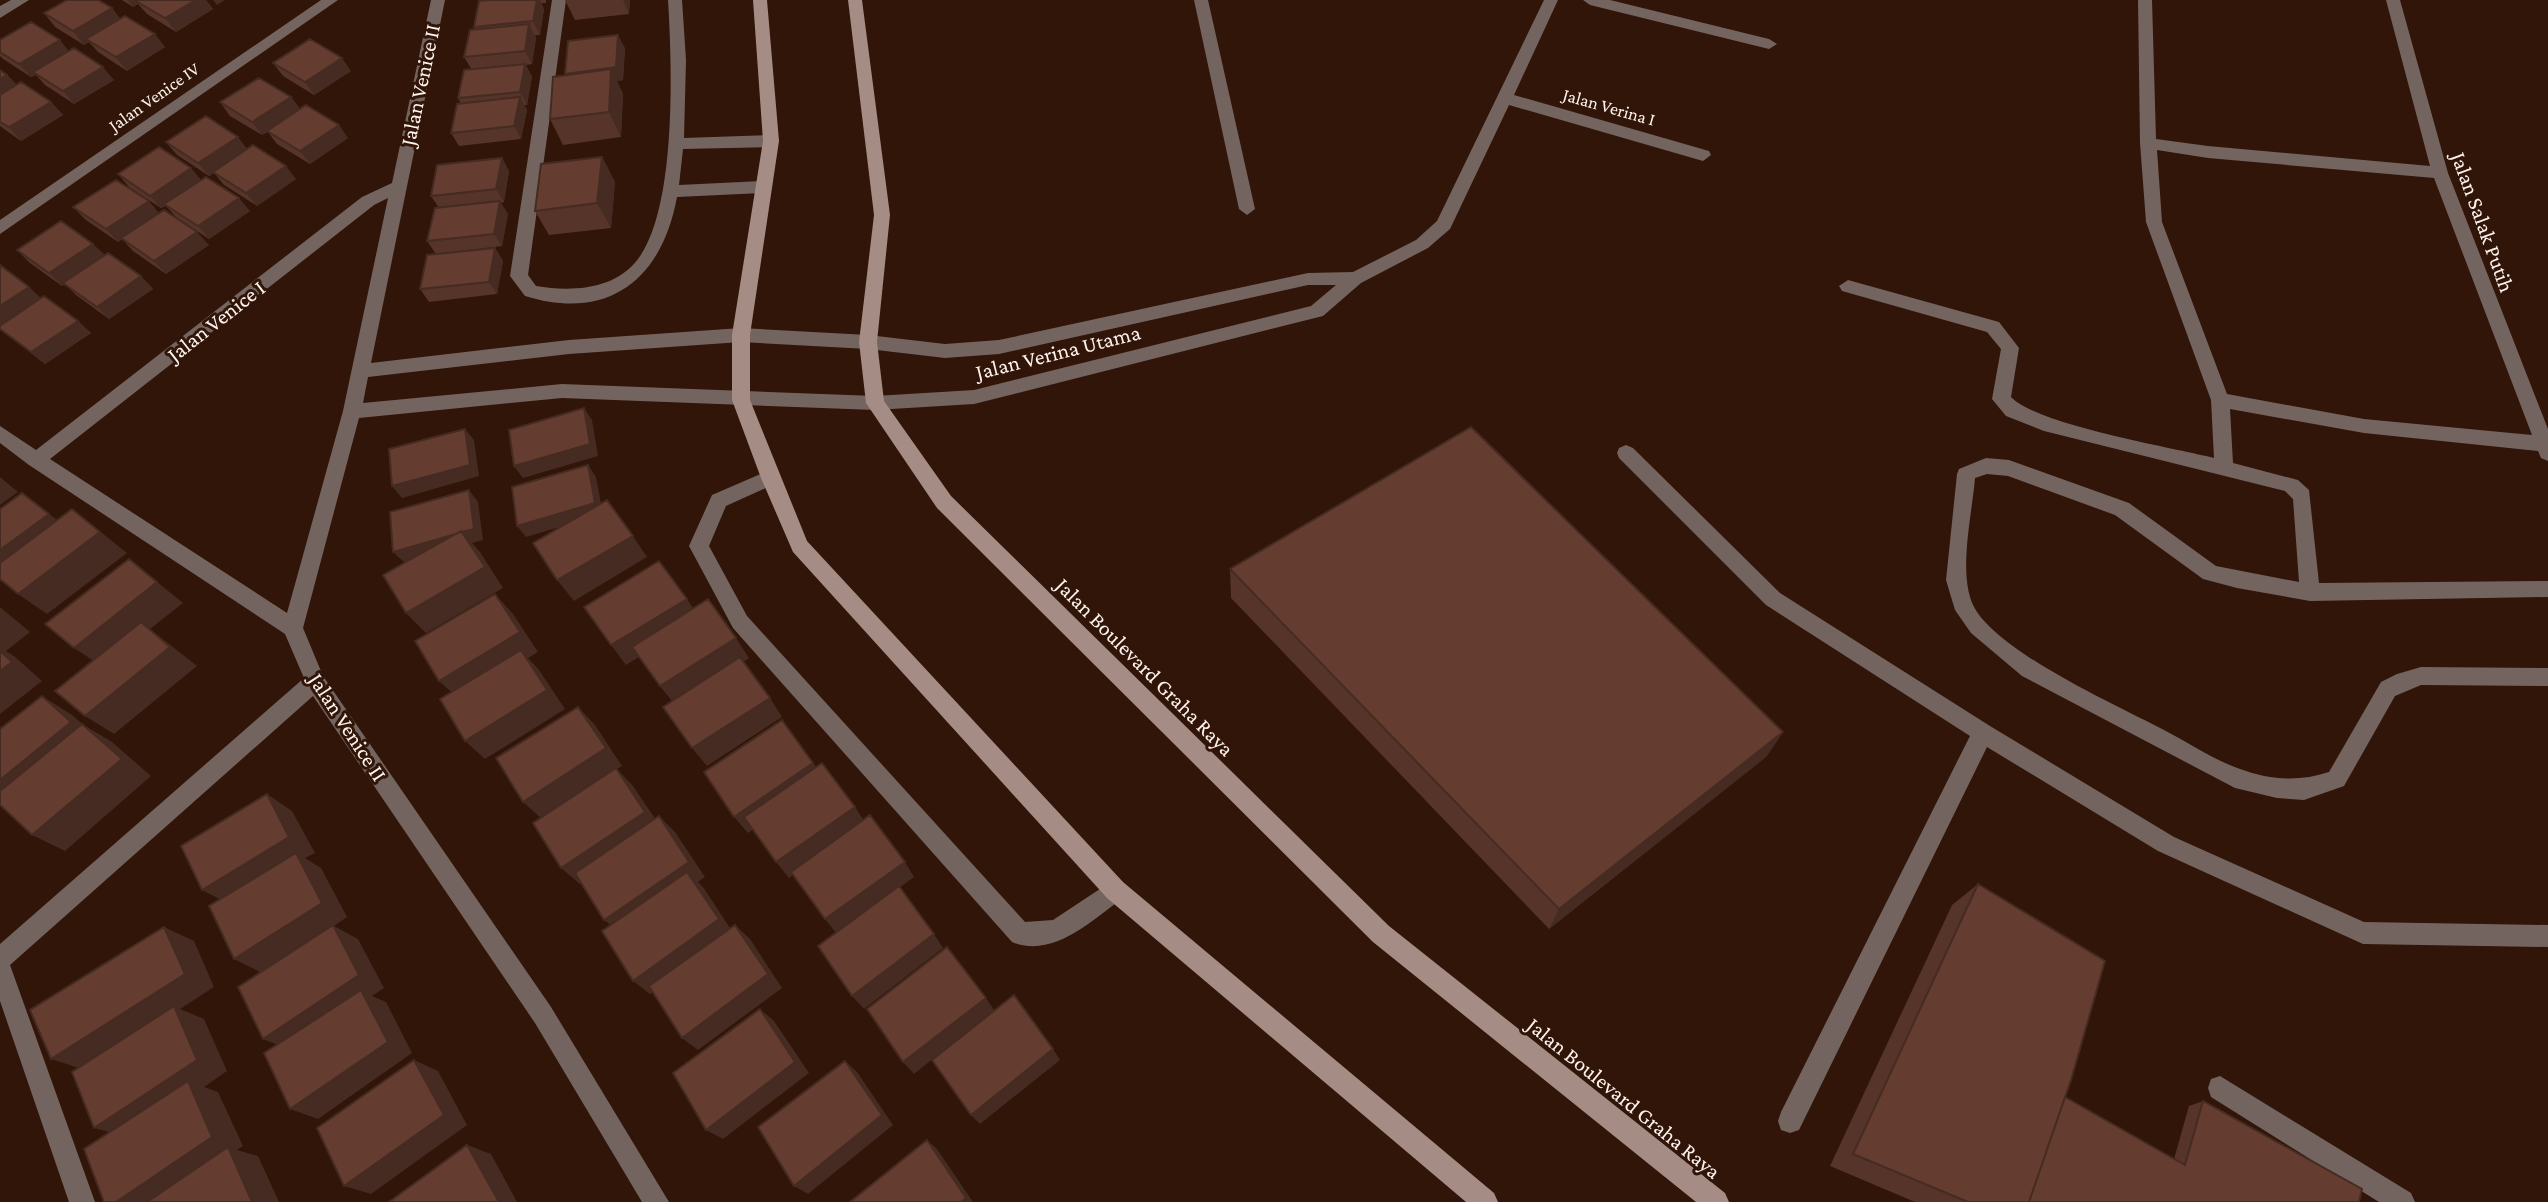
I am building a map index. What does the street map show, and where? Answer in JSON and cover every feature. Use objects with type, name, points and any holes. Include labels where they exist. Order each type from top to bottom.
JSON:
[{"type":"main road","points":[[760,0],[771,141],[741,335],[741,400],[800,546],[1115,890],[1485,1202]]},
{"type":"main road","name":"Jalan Boulevard Graha Raya","points":[[855,0],[882,215],[868,342],[875,403],[944,502],[1381,934],[1716,1202]]},
{"type":"street","points":[[0,13],[22,0]]},
{"type":"street","name":"Jalan Venice IV","points":[[0,228],[331,0]]},
{"type":"street","name":"Jalan Venice II","points":[[438,0],[352,411],[293,628],[315,681],[543,1015],[656,1202]]},
{"type":"street","points":[[559,0],[519,276],[531,291],[581,296],[617,286],[644,264],[662,230],[675,144],[675,0]]},
{"type":"street","points":[[1201,0],[1247,209]]},
{"type":"street","name":"Jalan Verina Utama","points":[[352,411],[562,391],[875,403],[974,397],[1317,311],[1355,278],[1422,244],[1444,225],[1551,0]]},
{"type":"street","points":[[1590,0],[1769,44]]},
{"type":"street","points":[[2145,0],[2148,143],[2154,222],[2220,400],[2224,470]]},
{"type":"street","name":"Jalan Salak Putih","points":[[2393,0],[2440,173],[2546,449]]},
{"type":"street","name":"Jalan Verina I","points":[[1504,98],[1703,155]]},
{"type":"street","points":[[675,144],[771,141]]},
{"type":"street","points":[[2148,143],[2440,173]]},
{"type":"street","name":"Jalan Venice I","points":[[36,460],[368,201],[399,186]]},
{"type":"street","points":[[670,191],[762,187]]},
{"type":"street","name":"Jalan Verina Utama","points":[[358,371],[569,347],[741,335],[868,342],[945,351],[999,347],[1308,279],[1355,278]]},
{"type":"street","points":[[1848,286],[1993,327],[2010,348],[2001,399],[2013,411],[2044,424],[2291,485],[2302,496],[2310,592]]},
{"type":"street","points":[[1237,295],[1251,329]]},
{"type":"street","points":[[2220,400],[2364,426],[2546,449]]},
{"type":"street","points":[[0,433],[36,460],[293,628]]},
{"type":"street","points":[[1626,453],[1773,599],[1983,733],[2166,844],[2363,933],[2548,936]]},
{"type":"street","points":[[2548,589],[2310,592],[2210,573],[2122,509],[2009,468],[1986,466],[1966,474],[1956,580],[1965,610],[1978,627],[2029,670],[2235,778],[2277,788],[2304,790],[2336,779],[2388,689],[2404,680],[2421,676],[2548,677]]},
{"type":"street","points":[[770,478],[719,501],[699,546],[740,622],[1020,934],[1057,931],[1115,890]]},
{"type":"street","points":[[0,959],[315,681]]},
{"type":"street","points":[[1790,1121],[1983,733]]},
{"type":"street","points":[[0,968],[82,1202]]},
{"type":"street","points":[[2220,1088],[2402,1202]]},
{"type":"building","points":[[67,0],[98,0],[112,8],[73,31],[44,13]]},
{"type":"building","points":[[137,0],[196,0],[165,18]]},
{"type":"building","points":[[537,0],[533,21],[474,27],[479,1]]},
{"type":"building","points":[[125,16],[155,34],[116,57],[86,39]]},
{"type":"building","points":[[31,22],[60,40],[19,64],[0,52],[0,40]]},
{"type":"building","points":[[529,24],[525,51],[464,57],[470,30]]},
{"type":"building","points":[[618,35],[616,67],[565,74],[568,41]]},
{"type":"building","points":[[310,39],[342,58],[305,82],[273,63]]},
{"type":"building","points":[[74,48],[103,67],[63,91],[33,72]]},
{"type":"building","points":[[525,64],[520,92],[458,98],[464,70]]},
{"type":"building","points":[[611,69],[609,112],[550,119],[553,77]]},
{"type":"building","points":[[259,78],[291,97],[252,122],[220,102]]},
{"type":"building","points":[[21,82],[51,102],[9,127],[0,122],[0,95]]},
{"type":"building","points":[[520,97],[514,126],[451,133],[457,104]]},
{"type":"building","points":[[306,105],[339,125],[300,151],[267,131]]},
{"type":"building","points":[[206,116],[238,137],[198,163],[166,142]]},
{"type":"building","points":[[253,145],[286,166],[246,193],[213,172]]},
{"type":"building","points":[[159,147],[191,168],[150,196],[118,174]]},
{"type":"building","points":[[602,157],[597,203],[535,211],[541,164]]},
{"type":"building","points":[[502,158],[496,189],[431,196],[437,165]]},
{"type":"building","points":[[206,177],[239,198],[198,226],[164,204]]},
{"type":"building","points":[[116,180],[149,201],[106,229],[73,207]]},
{"type":"building","points":[[500,201],[494,234],[427,241],[435,208]]},
{"type":"building","points":[[164,210],[197,232],[154,261],[121,238]]},
{"type":"building","points":[[61,221],[93,244],[49,273],[17,250]]},
{"type":"building","points":[[495,248],[489,282],[420,289],[427,255]]},
{"type":"building","points":[[108,253],[141,276],[97,307],[63,283]]},
{"type":"building","points":[[0,265],[29,287],[0,306]]},
{"type":"building","points":[[44,296],[78,321],[31,352],[0,326]]},
{"type":"building","points":[[584,408],[590,444],[514,466],[509,430]]},
{"type":"building","points":[[1471,427],[1783,732],[1559,909],[1230,569]]},
{"type":"building","points":[[465,429],[470,465],[392,486],[389,449]]},
{"type":"building","points":[[588,465],[595,503],[517,526],[512,487]]},
{"type":"building","points":[[469,490],[474,529],[393,552],[390,512]]},
{"type":"building","points":[[22,493],[49,514],[0,550],[0,509]]},
{"type":"building","points":[[607,500],[633,536],[557,580],[533,543]]},
{"type":"building","points":[[72,509],[100,532],[18,594],[0,579],[0,563]]},
{"type":"building","points":[[461,531],[485,567],[406,613],[383,575]]},
{"type":"building","points":[[129,559],[157,582],[74,648],[45,624]]},
{"type":"building","points":[[659,561],[687,599],[611,645],[584,607]]},
{"type":"building","points":[[495,594],[520,632],[439,681],[415,641]]},
{"type":"building","points":[[708,599],[736,638],[660,686],[632,647]]},
{"type":"building","points":[[141,622],[170,647],[85,716],[55,691]]},
{"type":"building","points":[[521,650],[547,690],[465,741],[440,699]]},
{"type":"building","points":[[0,651],[12,662],[0,671]]},
{"type":"building","points":[[740,657],[770,698],[692,748],[663,707]]},
{"type":"building","points":[[42,696],[71,722],[0,780],[0,729]]},
{"type":"building","points":[[578,707],[606,748],[523,802],[496,758]]},
{"type":"building","points":[[782,720],[813,763],[734,817],[704,772]]},
{"type":"building","points":[[82,724],[122,759],[32,835],[0,805],[0,791]]},
{"type":"building","points":[[822,763],[855,807],[776,862],[744,817]]},
{"type":"building","points":[[616,768],[645,812],[561,868],[533,823]]},
{"type":"building","points":[[267,794],[289,837],[202,890],[181,846]]},
{"type":"building","points":[[870,815],[905,862],[825,919],[791,872]]},
{"type":"building","points":[[659,816],[689,862],[604,920],[575,873]]},
{"type":"building","points":[[296,853],[322,903],[234,959],[209,906]]},
{"type":"building","points":[[687,872],[719,919],[633,981],[602,931]]},
{"type":"building","points":[[1978,884],[2105,961],[2071,1080],[2029,1202],[1968,1202],[1853,1154]]},
{"type":"building","points":[[899,886],[934,934],[852,996],[818,946]]},
{"type":"building","points":[[333,925],[359,975],[263,1039],[238,987]]},
{"type":"building","points":[[735,925],[768,974],[682,1038],[649,986]]},
{"type":"building","points":[[164,927],[185,974],[51,1059],[30,1010]]},
{"type":"building","points":[[947,947],[986,998],[903,1062],[867,1009]]},
{"type":"building","points":[[361,990],[388,1042],[290,1109],[264,1053]]},
{"type":"building","points":[[1014,995],[1053,1049],[971,1115],[932,1060]]},
{"type":"building","points":[[174,1006],[197,1060],[94,1128],[72,1072]]},
{"type":"building","points":[[760,1009],[795,1062],[706,1130],[673,1073]]},
{"type":"building","points":[[414,1060],[444,1115],[344,1186],[317,1128]]},
{"type":"building","points":[[845,1061],[882,1115],[794,1186],[758,1127]]},
{"type":"building","points":[[188,1081],[212,1137],[116,1202],[104,1202],[84,1149]]},
{"type":"building","points":[[2065,1097],[2185,1165],[2203,1101],[2362,1189],[2359,1202],[2029,1202]]},
{"type":"building","points":[[927,1140],[966,1198],[961,1202],[850,1202]]},
{"type":"building","points":[[467,1145],[499,1202],[389,1202]]},
{"type":"building","points":[[228,1147],[252,1202],[147,1202]]}]
